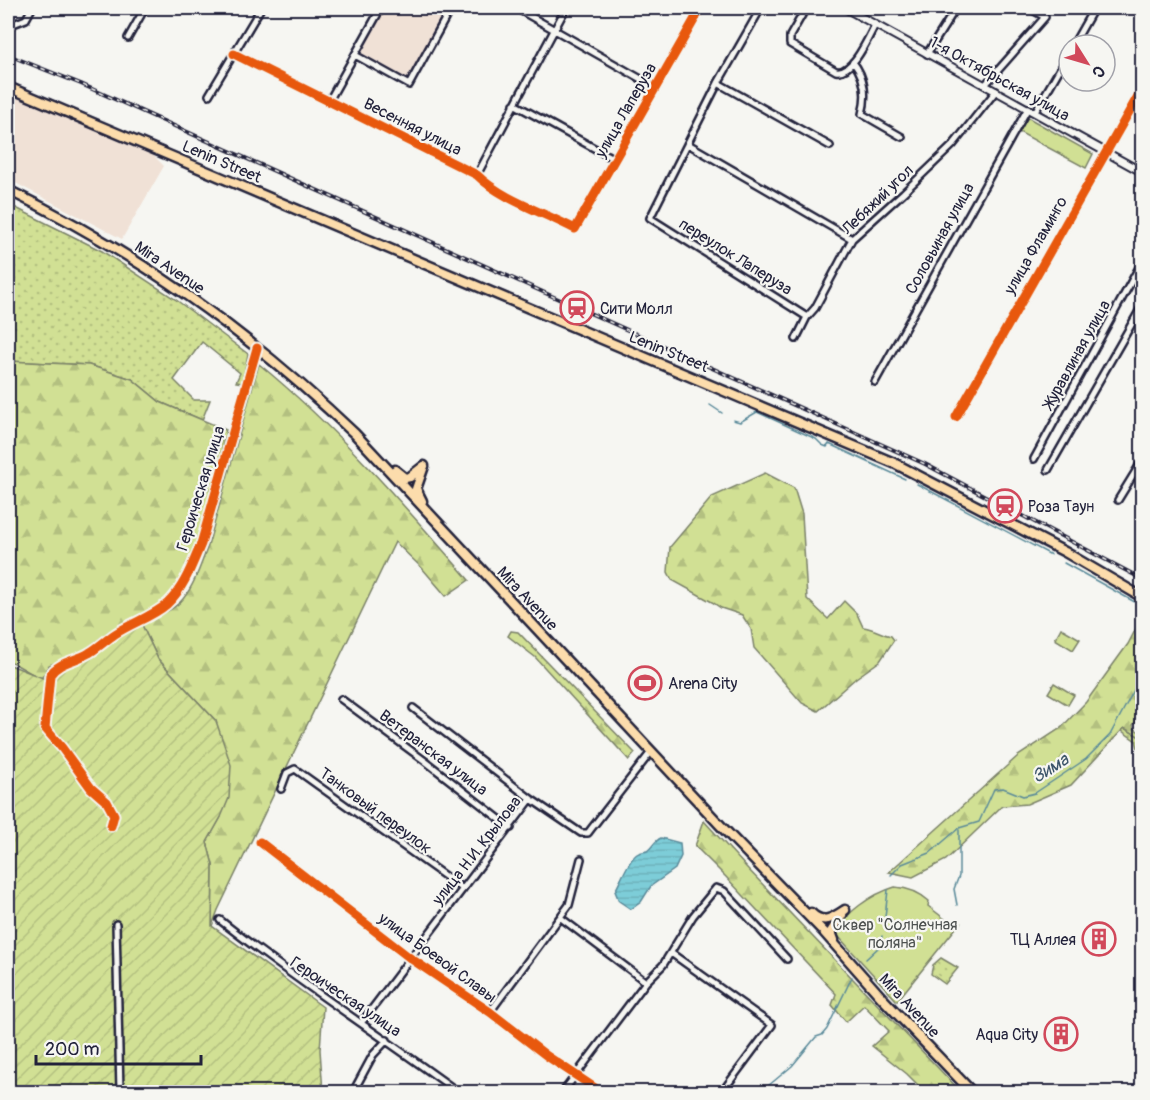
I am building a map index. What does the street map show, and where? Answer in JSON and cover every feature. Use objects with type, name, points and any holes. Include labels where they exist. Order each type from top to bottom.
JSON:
[{"type":"main road","name":"Lenin Street","points":[[8,87],[894,463],[1065,552],[1143,597]]},
{"type":"main road","name":"Mira Avenue","points":[[8,190],[83,228],[138,262],[218,318],[314,394],[407,489],[972,1092]]},
{"type":"main road","points":[[375,456],[387,462],[405,478],[410,477],[425,465]]},
{"type":"main road","points":[[407,489],[425,465]]},
{"type":"main road","points":[[425,465],[416,489],[438,523]]},
{"type":"main road","points":[[787,893],[819,919],[829,920],[845,910]]},
{"type":"main road","points":[[823,931],[845,910]]},
{"type":"main road","points":[[845,910],[831,932],[850,962]]},
{"type":"street","points":[[8,26],[26,19],[32,8]]},
{"type":"street","points":[[128,38],[145,8]]},
{"type":"street","points":[[209,95],[261,8]]},
{"type":"street","points":[[329,101],[381,8]]},
{"type":"street","points":[[355,55],[409,85],[451,8]]},
{"type":"street","points":[[516,8],[655,87]]},
{"type":"street","points":[[477,175],[566,8]]},
{"type":"street","name":"улица Лаперуза","points":[[575,229],[701,8]]},
{"type":"street","points":[[761,8],[718,83],[688,144],[852,239]]},
{"type":"street","points":[[806,8],[790,36],[790,44],[836,71],[844,71],[853,62],[875,25]]},
{"type":"street","name":"1-я Октябрьская улица","points":[[845,8],[1143,172]]},
{"type":"street","points":[[927,54],[956,8]]},
{"type":"street","points":[[985,86],[1045,17],[1029,8]]},
{"type":"street","points":[[1080,33],[1094,8]]},
{"type":"street","name":"Весенняя улица","points":[[234,54],[477,175],[485,183],[575,229]]},
{"type":"street","points":[[853,62],[860,72],[864,85],[865,98],[862,114],[902,137]]},
{"type":"street","points":[[1035,112],[1057,74]]},
{"type":"street","points":[[718,83],[830,146]]},
{"type":"street","name":"улица Фламинго","points":[[956,417],[1143,89]]},
{"type":"street","name":"Лебяжий угол","points":[[796,339],[852,239],[953,145],[996,91]]},
{"type":"street","points":[[514,104],[614,159]]},
{"type":"street","name":"Соловьиная улица","points":[[875,382],[1028,108]]},
{"type":"street","name":"переулок Лаперуза","points":[[688,144],[650,219],[807,317]]},
{"type":"street","name":"Журавлиная улица","points":[[1034,459],[1143,262]]},
{"type":"street","points":[[1048,470],[1143,306]]},
{"type":"street","name":"Героическая улица","points":[[111,826],[114,815],[107,802],[91,788],[45,728],[50,675],[54,668],[89,653],[116,633],[156,612],[177,593],[189,573],[201,544],[257,348]]},
{"type":"street","points":[[1118,500],[1143,460]]},
{"type":"street","name":"Ветеранская улица","points":[[341,699],[425,760],[511,828]]},
{"type":"street","points":[[413,708],[531,799]]},
{"type":"street","name":"улица Н.И. Крылова","points":[[362,1022],[531,799],[581,833],[588,833],[651,752]]},
{"type":"street","name":"Танковый переулок","points":[[281,789],[287,773],[295,769],[463,889]]},
{"type":"street","name":"улица Боевой Славы","points":[[260,842],[410,958],[601,1092]]},
{"type":"street","points":[[490,1012],[570,905],[581,859]]},
{"type":"street","points":[[563,1092],[646,982],[663,965],[693,916],[716,888],[724,891],[787,959]]},
{"type":"street","points":[[561,918],[646,982]]},
{"type":"street","name":"Героическая улица","points":[[220,920],[271,961],[362,1022],[458,1092]]},
{"type":"street","points":[[116,924],[120,1092]]},
{"type":"street","points":[[671,953],[772,1025],[722,1092]]},
{"type":"street","points":[[353,1092],[373,1055],[387,1040]]},
{"type":"shaded area","points":[[383,8],[448,8],[409,83],[357,54]]},
{"type":"shaded area","points":[[8,93],[152,154],[164,166],[122,239],[8,179]]},
{"type":"green space","points":[[1027,117],[1093,154],[1086,168],[1019,132]]},
{"type":"green space","points":[[8,204],[102,251],[175,299],[248,354],[242,383],[236,382],[240,373],[202,342],[174,380],[194,400],[210,400],[202,420],[160,402],[132,379],[89,365],[8,361]]},
{"type":"green space","points":[[8,361],[89,365],[132,379],[160,402],[226,430],[208,510],[193,560],[177,592],[134,624],[111,630],[82,652],[49,665],[41,679],[8,660]]},
{"type":"green space","points":[[259,364],[342,440],[469,580],[446,596],[395,542],[212,926],[213,865],[207,842],[221,817],[216,721],[158,659],[141,623],[175,607],[183,599],[194,580],[208,546]]},
{"type":"green space","points":[[765,473],[794,488],[802,514],[807,599],[828,619],[844,601],[857,614],[863,627],[891,636],[894,640],[880,661],[856,678],[818,711],[802,703],[754,648],[751,629],[742,615],[721,608],[672,580],[668,572],[670,547],[712,497]]},
{"type":"green space","points":[[1142,617],[1142,714],[1133,725],[1142,734],[1142,738],[1124,728],[1071,785],[1027,804],[1002,806],[946,860],[913,877],[889,872],[1018,756],[1061,728],[1086,702],[1128,644]]},
{"type":"green space","points":[[141,623],[158,659],[216,721],[231,765],[229,798],[207,842],[213,865],[212,926],[323,1007],[320,1050],[323,1092],[8,1092],[8,664],[48,680],[59,662],[88,650],[120,626]]},
{"type":"green space","points":[[1061,628],[1080,639],[1073,650],[1055,639]]},
{"type":"green space","points":[[511,631],[518,632],[635,753],[629,760],[535,657],[508,636]]},
{"type":"green space","points":[[1054,683],[1074,695],[1068,705],[1048,693]]},
{"type":"green space","points":[[1124,728],[1142,738],[1142,750],[1138,748],[1136,741],[1122,731]]},
{"type":"green space","points":[[704,821],[961,1092],[925,1092],[872,1046],[889,1031],[864,1005],[846,1022],[832,1005],[836,994],[695,846]]},
{"type":"green space","name":"Сквер \"Солнечная поляна\"","points":[[895,887],[917,893],[929,901],[928,906],[950,923],[960,923],[897,1001],[838,936],[840,928],[851,912],[868,899]]},
{"type":"green space","points":[[941,958],[958,968],[945,984],[931,974],[933,965]]},
{"type":"water","points":[[661,838],[680,843],[681,856],[675,869],[651,886],[641,902],[631,909],[619,901],[615,891],[634,857],[638,853],[647,851]]},
{"type":"waterway","points":[[710,405],[722,413]]},
{"type":"waterway","points":[[733,420],[740,422],[757,412],[816,439],[822,445],[827,447],[829,444],[905,479]]},
{"type":"waterway","points":[[917,484],[1051,555]]},
{"type":"waterway","points":[[1064,563],[1142,606]]},
{"type":"waterway","name":"Зима","points":[[891,875],[902,864],[930,853],[959,828],[979,822],[994,789],[1003,788],[1023,796],[1035,793],[1086,759],[1110,735],[1142,675]]},
{"type":"waterway","points":[[957,905],[954,889],[959,876],[959,830]]},
{"type":"waterway","name":"Зима","points":[[885,917],[888,890]]},
{"type":"waterway","name":"Зима","points":[[866,959],[879,947],[882,936]]},
{"type":"waterway","name":"Зима","points":[[763,1092],[792,1066],[816,1037],[822,1035],[827,1029],[852,977]]},
{"type":"railway","points":[[8,55],[81,84],[925,464],[1142,579]]},
{"type":"cycle path","points":[[234,54],[477,175],[498,191],[575,229],[701,8]]},
{"type":"cycle path","points":[[956,417],[1142,89]]},
{"type":"cycle path","points":[[111,826],[114,815],[107,802],[91,788],[45,728],[50,675],[62,664],[84,656],[121,630],[161,609],[183,584],[201,544],[257,348]]},
{"type":"cycle path","points":[[260,842],[410,958],[601,1092]]},
{"type":"place","name":"Сити Молл","points":[[577,308]]},
{"type":"place","name":"Роза Таун","points":[[1005,506]]},
{"type":"place","name":"Arena City","points":[[645,683]]},
{"type":"place","name":"ТЦ Аллея","points":[[1099,939]]},
{"type":"place","name":"Aqua City","points":[[1061,1034]]}]
